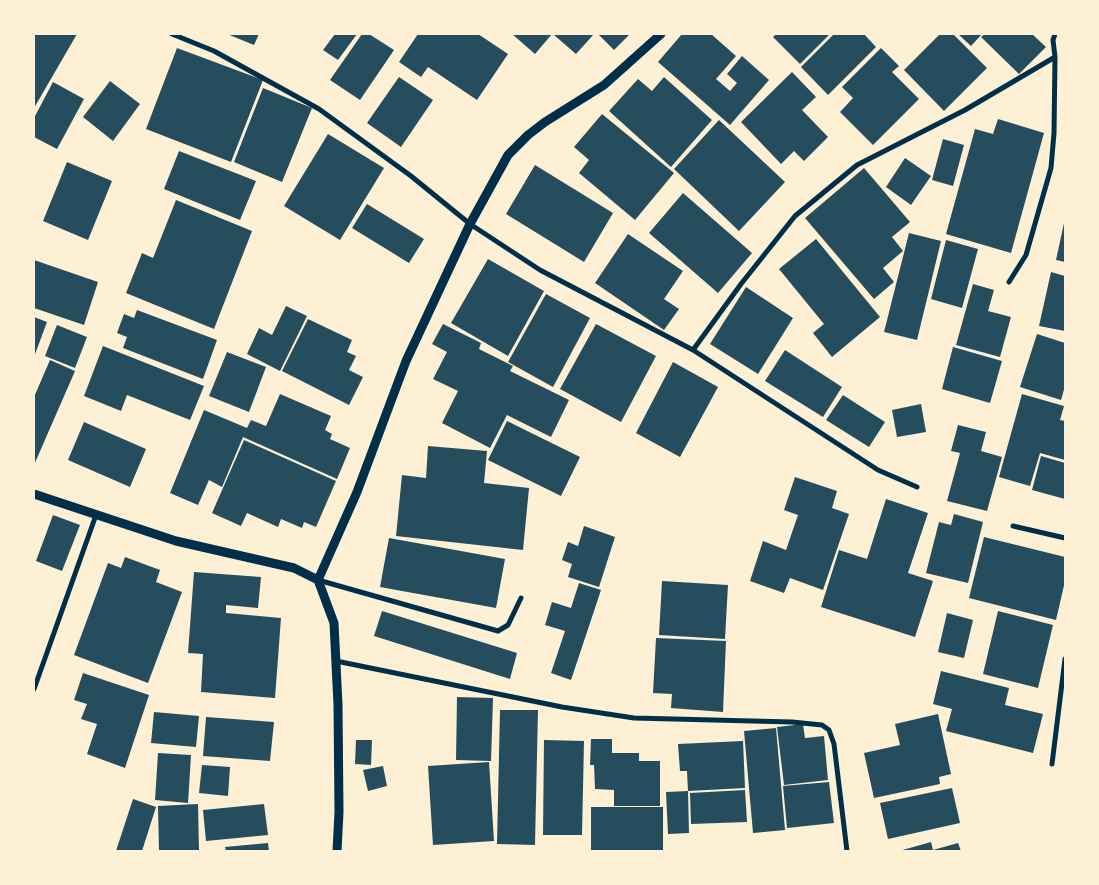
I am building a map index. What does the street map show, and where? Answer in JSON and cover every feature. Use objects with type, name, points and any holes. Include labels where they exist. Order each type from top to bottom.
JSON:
[{"type":"street","points":[[172,34],[214,51],[319,110],[411,176],[470,224],[540,270],[692,350],[878,470],[917,488]]},
{"type":"street","points":[[337,851],[339,812],[334,623],[318,580],[357,492],[406,361],[470,224],[508,155],[528,135],[545,122],[604,85],[661,34]]},
{"type":"street","points":[[1009,282],[1026,255],[1051,168],[1054,133],[1053,40],[1055,34]]},
{"type":"street","points":[[692,350],[795,216],[858,165],[965,110],[1054,57]]},
{"type":"street","points":[[34,494],[176,541],[294,568],[318,580],[498,631],[508,626],[522,598]]},
{"type":"street","points":[[34,689],[96,515]]},
{"type":"street","points":[[1013,526],[1065,538]]},
{"type":"street","points":[[1052,764],[1065,659]]},
{"type":"street","points":[[336,661],[562,708],[634,718],[792,722],[822,725],[829,730],[834,744],[847,851]]},
{"type":"building","points":[[34,34],[77,34],[34,108]]},
{"type":"building","points":[[227,34],[259,34],[254,45]]},
{"type":"building","points":[[335,34],[357,34],[338,60],[323,50]]},
{"type":"building","points":[[362,34],[369,34],[394,50],[360,100],[330,80]]},
{"type":"building","points":[[418,34],[478,34],[508,54],[477,100],[428,67],[421,77],[399,62]]},
{"type":"building","points":[[512,34],[552,34],[535,54]]},
{"type":"building","points":[[555,34],[594,34],[576,54]]},
{"type":"building","points":[[598,34],[630,34],[614,50]]},
{"type":"building","points":[[682,34],[711,34],[736,56],[716,79],[730,91],[737,83],[727,74],[742,56],[769,80],[730,125],[658,62]]},
{"type":"building","points":[[776,34],[830,34],[800,64],[773,37]]},
{"type":"building","points":[[834,34],[864,34],[876,47],[828,95],[801,67]]},
{"type":"building","points":[[940,34],[953,34],[987,68],[944,111],[904,70]]},
{"type":"building","points":[[958,34],[982,34],[971,46]]},
{"type":"building","points":[[985,34],[1032,34],[1046,47],[1019,74],[981,37]]},
{"type":"building","points":[[177,48],[263,80],[231,162],[146,129]]},
{"type":"building","points":[[881,48],[899,66],[892,72],[919,99],[873,145],[840,112],[853,98],[842,87]]},
{"type":"building","points":[[792,72],[816,97],[802,110],[828,137],[804,161],[794,151],[781,164],[741,122]]},
{"type":"building","points":[[399,77],[433,100],[401,147],[367,123]]},
{"type":"building","points":[[664,77],[712,120],[671,167],[609,111],[638,79],[652,91]]},
{"type":"building","points":[[110,81],[140,104],[113,141],[83,117]]},
{"type":"building","points":[[53,82],[84,99],[57,149],[34,137],[34,118]]},
{"type":"building","points":[[263,88],[312,108],[282,182],[234,162]]},
{"type":"building","points":[[602,114],[674,173],[635,220],[579,173],[589,160],[574,147]]},
{"type":"building","points":[[998,119],[1044,133],[1011,253],[946,234],[975,129],[993,134]]},
{"type":"building","points":[[719,120],[785,182],[739,231],[674,169]]},
{"type":"building","points":[[328,134],[384,168],[340,240],[284,206]]},
{"type":"building","points":[[943,139],[964,145],[953,186],[932,180]]},
{"type":"building","points":[[179,151],[256,181],[240,220],[164,189]]},
{"type":"building","points":[[905,158],[931,176],[911,205],[886,187]]},
{"type":"building","points":[[67,162],[112,181],[88,240],[43,221]]},
{"type":"building","points":[[535,165],[613,213],[584,262],[506,214]]},
{"type":"building","points":[[864,168],[910,222],[892,237],[903,251],[883,268],[894,282],[874,299],[805,218]]},
{"type":"building","points":[[683,193],[752,253],[718,293],[649,233]]},
{"type":"building","points":[[176,200],[252,231],[214,329],[126,293],[142,253],[153,258]]},
{"type":"building","points":[[367,204],[424,239],[409,263],[352,228]]},
{"type":"building","points":[[1065,224],[1065,262],[1056,260]]},
{"type":"building","points":[[909,233],[941,241],[917,340],[884,332]]},
{"type":"building","points":[[628,234],[683,271],[664,299],[679,309],[664,330],[595,283]]},
{"type":"building","points":[[816,239],[880,317],[832,357],[813,333],[824,324],[779,269]]},
{"type":"building","points":[[946,240],[978,249],[962,308],[931,299]]},
{"type":"building","points":[[488,259],[544,291],[508,356],[451,323]]},
{"type":"building","points":[[34,260],[98,282],[84,325],[34,308]]},
{"type":"building","points":[[1051,272],[1065,276],[1065,331],[1039,326]]},
{"type":"building","points":[[973,284],[994,290],[988,311],[1011,317],[1000,357],[956,345]]},
{"type":"building","points":[[746,287],[793,318],[758,374],[710,344]]},
{"type":"building","points":[[546,294],[590,318],[553,387],[508,362]]},
{"type":"building","points":[[286,306],[307,316],[280,371],[247,354],[259,328],[272,335]]},
{"type":"building","points":[[137,310],[217,340],[203,379],[123,348],[127,337],[117,333],[124,314],[134,318]]},
{"type":"building","points":[[34,317],[47,322],[34,357]]},
{"type":"building","points":[[308,319],[352,340],[347,352],[356,356],[349,370],[363,377],[349,405],[282,371]]},
{"type":"building","points":[[443,324],[481,343],[479,349],[513,366],[510,371],[569,400],[551,437],[507,415],[490,448],[442,423],[458,391],[433,379],[447,352],[432,344]]},
{"type":"building","points":[[596,324],[656,356],[621,422],[560,389]]},
{"type":"building","points":[[57,325],[87,337],[75,368],[45,356]]},
{"type":"building","points":[[1037,334],[1065,343],[1065,386],[1061,400],[1020,387]]},
{"type":"building","points":[[103,346],[204,386],[190,420],[127,395],[121,411],[84,396]]},
{"type":"building","points":[[953,347],[1002,361],[990,403],[942,389]]},
{"type":"building","points":[[785,350],[842,387],[823,417],[765,381]]},
{"type":"building","points":[[227,352],[266,367],[249,412],[209,396]]},
{"type":"building","points":[[50,360],[75,371],[34,465],[34,397]]},
{"type":"building","points":[[673,362],[718,387],[680,457],[636,433]]},
{"type":"building","points":[[280,394],[331,416],[325,430],[332,434],[330,439],[350,448],[337,479],[243,437],[222,487],[209,480],[198,505],[170,493],[204,410],[247,428],[251,420],[266,426]]},
{"type":"building","points":[[1022,394],[1064,406],[1060,420],[1065,421],[1065,460],[1040,453],[1030,486],[999,477]]},
{"type":"building","points":[[843,395],[885,422],[869,447],[826,420]]},
{"type":"building","points":[[921,404],[926,432],[897,437],[892,410]]},
{"type":"building","points":[[507,421],[580,457],[561,496],[488,460]]},
{"type":"building","points":[[84,422],[146,449],[130,487],[68,460]]},
{"type":"building","points":[[958,425],[986,432],[981,451],[1002,457],[987,511],[947,501],[960,453],[951,451]]},
{"type":"building","points":[[244,440],[336,481],[316,527],[304,522],[302,528],[281,519],[278,527],[247,513],[241,526],[212,513]]},
{"type":"building","points":[[428,446],[487,451],[484,483],[529,488],[523,550],[396,536],[402,475],[426,478]]},
{"type":"building","points":[[1041,456],[1065,463],[1065,499],[1032,490]]},
{"type":"building","points":[[795,477],[837,491],[832,508],[849,514],[823,590],[790,578],[784,593],[750,581],[763,541],[786,550],[798,515],[784,510]]},
{"type":"building","points":[[886,499],[928,513],[908,573],[933,581],[915,637],[821,607],[839,550],[867,559]]},
{"type":"building","points":[[954,514],[983,522],[968,583],[926,573],[939,522],[951,525]]},
{"type":"building","points":[[53,515],[80,525],[62,571],[36,561]]},
{"type":"building","points":[[584,526],[615,537],[599,587],[568,577],[572,564],[562,560],[568,542],[578,546]]},
{"type":"building","points":[[984,537],[1065,557],[1065,581],[1056,620],[969,598]]},
{"type":"building","points":[[389,538],[505,559],[496,608],[380,587]]},
{"type":"building","points":[[125,557],[160,570],[156,582],[182,592],[148,683],[74,655],[108,563],[121,568]]},
{"type":"building","points":[[194,572],[261,577],[258,608],[226,605],[226,613],[281,618],[275,698],[201,692],[203,654],[188,653]]},
{"type":"building","points":[[662,581],[728,585],[725,639],[659,635]]},
{"type":"building","points":[[579,583],[601,590],[571,680],[551,673],[565,631],[545,625],[552,602],[571,608]]},
{"type":"building","points":[[382,611],[517,653],[510,679],[374,636]]},
{"type":"building","points":[[998,611],[1053,625],[1038,688],[983,674]]},
{"type":"building","points":[[947,613],[973,620],[964,658],[938,652]]},
{"type":"building","points":[[656,638],[726,641],[723,712],[671,708],[672,694],[653,693]]},
{"type":"building","points":[[941,671],[1009,688],[1005,705],[1043,714],[1033,753],[946,731],[952,709],[933,704]]},
{"type":"building","points":[[83,673],[149,695],[125,768],[87,754],[97,724],[81,719],[87,704],[74,700]]},
{"type":"building","points":[[457,697],[493,698],[491,761],[456,760]]},
{"type":"building","points":[[500,710],[538,710],[535,845],[497,844]]},
{"type":"building","points":[[154,712],[199,716],[196,747],[151,743]]},
{"type":"building","points":[[938,714],[951,774],[939,777],[940,784],[874,798],[864,753],[900,745],[895,724]]},
{"type":"building","points":[[206,717],[274,722],[270,761],[203,756]]},
{"type":"building","points":[[803,724],[805,738],[824,736],[828,780],[784,785],[777,727]]},
{"type":"building","points":[[776,728],[785,830],[753,833],[744,731]]},
{"type":"building","points":[[591,739],[612,739],[612,753],[639,753],[639,761],[660,761],[660,806],[614,806],[614,790],[595,789],[594,765],[590,765]]},
{"type":"building","points":[[356,740],[372,740],[371,765],[355,764]]},
{"type":"building","points":[[544,740],[584,741],[582,835],[543,835]]},
{"type":"building","points":[[743,741],[745,788],[688,791],[687,771],[680,771],[678,744]]},
{"type":"building","points":[[158,753],[191,755],[188,803],[155,800]]},
{"type":"building","points":[[489,762],[494,841],[433,845],[428,766]]},
{"type":"building","points":[[202,765],[230,767],[228,796],[199,793]]},
{"type":"building","points":[[383,766],[387,786],[368,791],[363,770]]},
{"type":"building","points":[[829,782],[834,823],[787,828],[783,786]]},
{"type":"building","points":[[952,788],[960,823],[888,839],[880,803]]},
{"type":"building","points":[[745,790],[747,822],[691,824],[690,793]]},
{"type":"building","points":[[688,791],[689,833],[668,834],[666,792]]},
{"type":"building","points":[[133,799],[156,807],[142,851],[116,851]]},
{"type":"building","points":[[198,804],[199,851],[159,851],[158,806]]},
{"type":"building","points":[[264,804],[268,835],[206,841],[203,810]]},
{"type":"building","points":[[591,807],[663,807],[663,850],[591,851]]},
{"type":"building","points":[[931,842],[933,850],[958,843],[961,851],[899,851]]},
{"type":"building","points":[[268,843],[269,851],[226,851],[225,847]]}]
